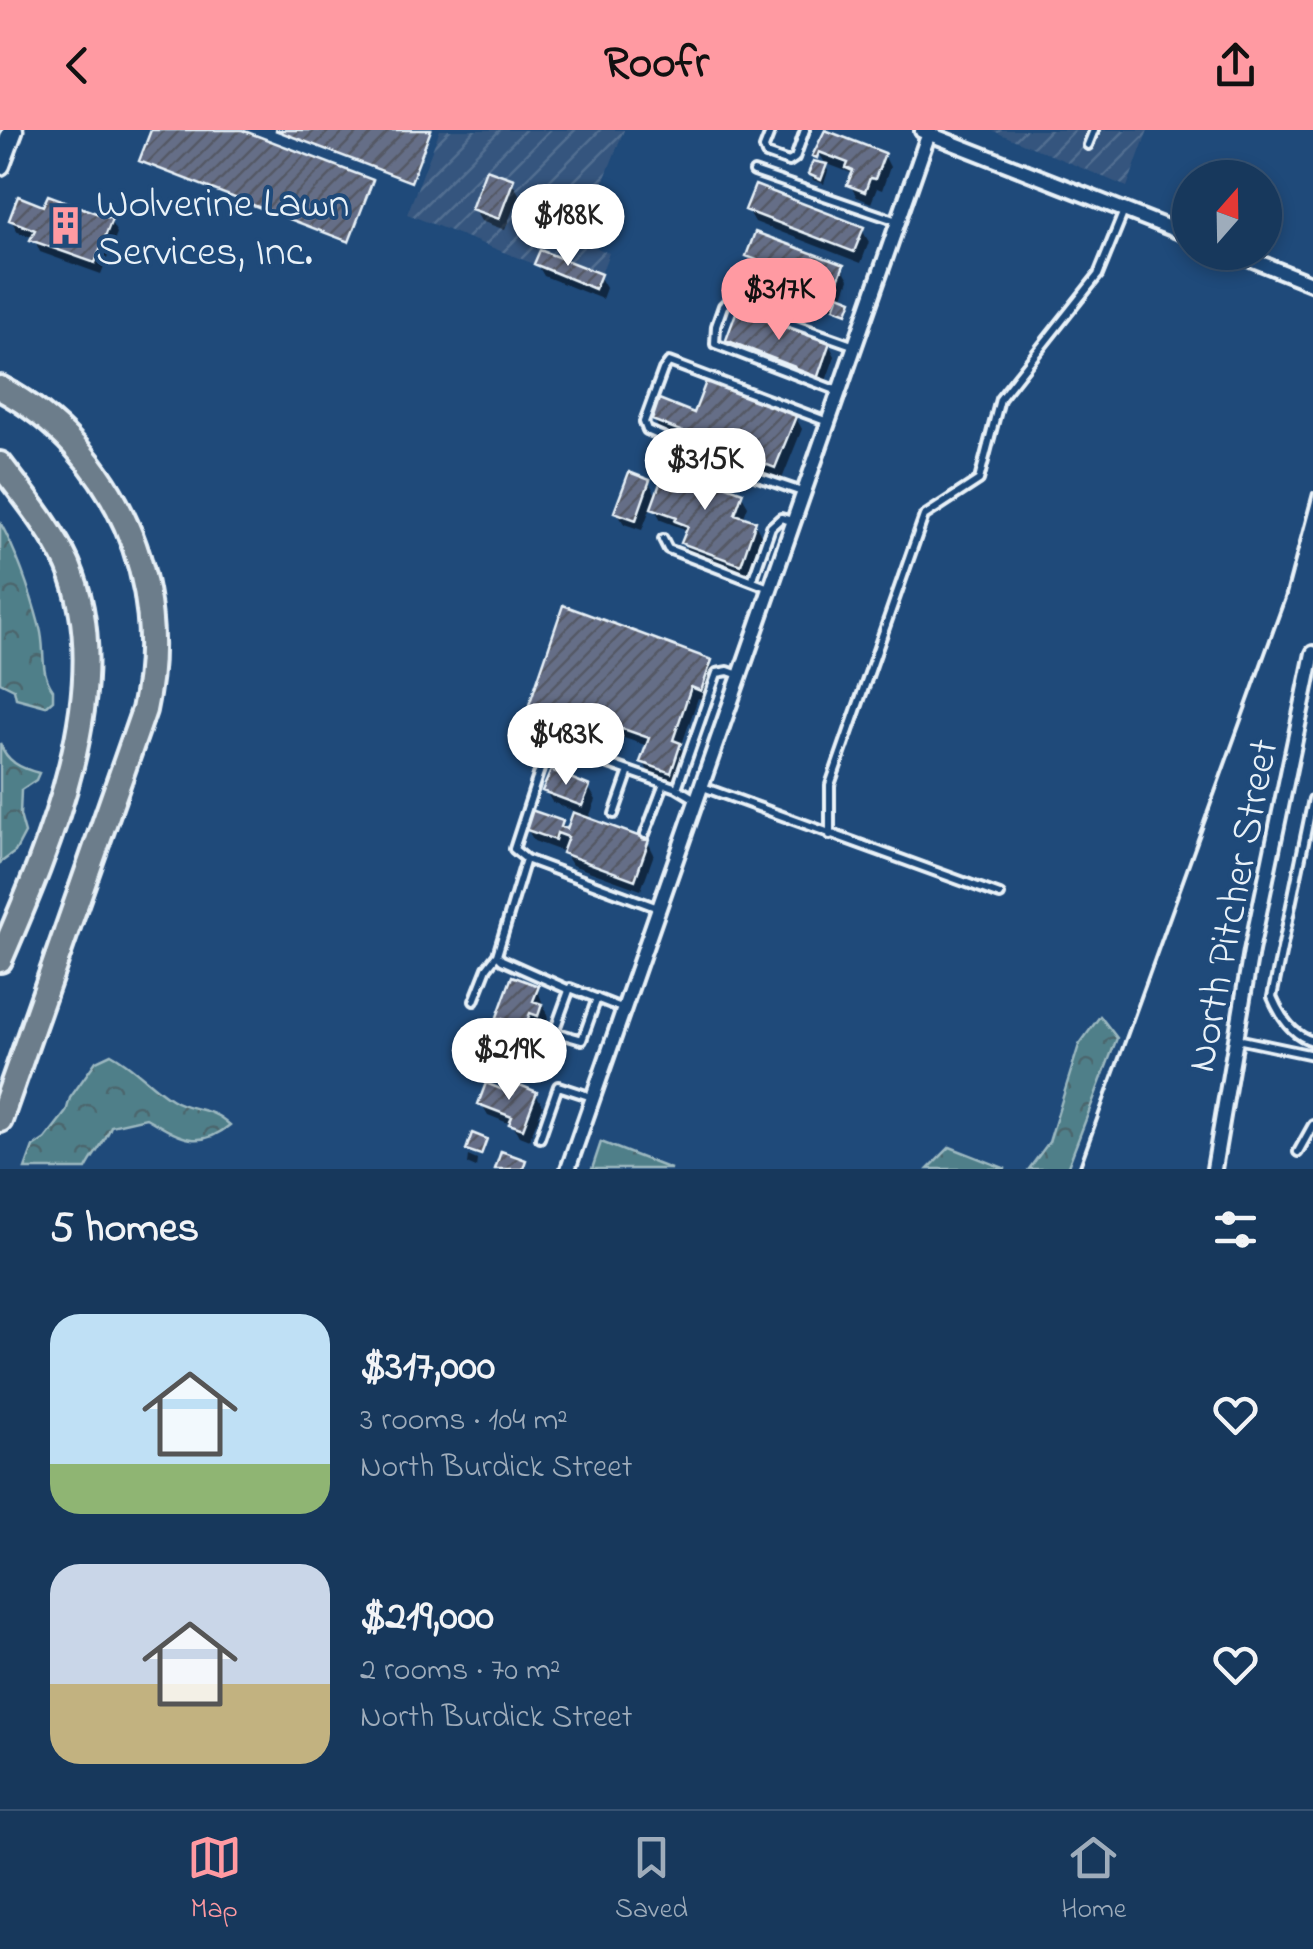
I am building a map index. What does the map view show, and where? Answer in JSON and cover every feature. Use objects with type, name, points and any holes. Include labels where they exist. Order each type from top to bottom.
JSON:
[{"type":"highway","points":[[0,1120],[144,710],[154,650],[145,588],[128,528],[110,493],[69,438],[28,404],[1,389]]},
{"type":"highway","points":[[0,960],[36,874],[77,745],[85,683],[82,620],[68,567],[40,516],[2,467]]},
{"type":"street","points":[[0,165],[13,130]]},
{"type":"street","points":[[568,1169],[927,131],[1172,229]]},
{"type":"street","points":[[1278,270],[1313,284]]},
{"type":"street","name":"North Pitcher Street","points":[[1214,1169],[1251,951],[1313,653]]},
{"type":"lane","points":[[771,130],[764,148],[766,154],[789,162],[795,158],[805,130]]},
{"type":"lane","points":[[1088,144],[1094,130]]},
{"type":"lane","points":[[754,172],[898,222]]},
{"type":"lane","points":[[830,835],[830,785],[924,516],[979,480],[1000,399],[1098,275],[1124,210]]},
{"type":"lane","points":[[839,392],[715,344],[723,306],[728,301],[855,346]]},
{"type":"lane","points":[[804,492],[752,475],[647,430],[644,422],[669,362],[828,422]]},
{"type":"lane","points":[[752,581],[776,519],[794,521]]},
{"type":"lane","points":[[663,539],[668,549],[770,588]]},
{"type":"lane","points":[[764,547],[782,554]]},
{"type":"lane","points":[[677,788],[717,673],[740,675]]},
{"type":"lane","points":[[659,909],[526,859],[514,848],[548,749],[566,750],[830,835],[1000,895]]},
{"type":"lane","points":[[614,814],[629,771]]},
{"type":"lane","points":[[645,834],[664,784]]},
{"type":"lane","points":[[1313,799],[1272,998],[1279,1015],[1305,1039],[1313,1041]]},
{"type":"lane","points":[[474,1001],[497,954],[526,859]]},
{"type":"lane","points":[[497,954],[502,960],[567,989],[625,1010]]},
{"type":"lane","points":[[567,989],[554,1032],[577,1040],[585,1036],[596,998]]},
{"type":"lane","points":[[1236,1039],[1313,1055]]},
{"type":"lane","points":[[540,1138],[558,1086],[593,1098]]},
{"type":"lane","points":[[1298,1152],[1313,1125]]},
{"type":"shaded area","points":[[440,130],[624,130],[580,241],[609,253],[601,274],[540,250],[534,264],[407,214]]},
{"type":"shaded area","points":[[991,130],[1148,130],[1127,187]]},
{"type":"green space","points":[[0,522],[23,574],[40,628],[44,668],[53,690],[53,700],[46,706],[16,698],[14,689],[0,682]]},
{"type":"green space","points":[[0,743],[15,763],[39,773],[36,780],[21,790],[20,815],[25,833],[15,852],[0,863]]},
{"type":"green space","points":[[1100,1016],[1117,1038],[1067,1169],[1029,1169],[1049,1142],[1079,1045]]},
{"type":"green space","points":[[111,1054],[171,1099],[215,1114],[230,1125],[197,1139],[178,1135],[146,1118],[111,1126],[86,1169],[25,1169],[33,1147],[45,1139],[66,1112],[70,1098],[96,1061]]},
{"type":"green space","points":[[601,1142],[668,1168],[671,1169],[592,1169]]},
{"type":"green space","points":[[950,1147],[1006,1169],[928,1169]]},
{"type":"building","points":[[151,130],[242,130],[373,180],[349,242],[139,161]]},
{"type":"building","points":[[275,130],[431,130],[411,182]]},
{"type":"building","points":[[825,130],[885,153],[865,192],[847,185],[853,171],[846,168],[848,163],[819,152],[817,158],[812,156]]},
{"type":"building","points":[[813,161],[827,164],[821,180],[808,174]]},
{"type":"building","points":[[486,169],[514,179],[499,219],[471,209]]},
{"type":"building","points":[[755,185],[864,227],[854,252],[745,210]]},
{"type":"building","name":"Wolverine Lawn Services, Inc.","points":[[48,195],[112,219],[95,263],[30,240],[35,230],[9,220],[18,196],[43,206]]},
{"type":"building","points":[[755,232],[844,265],[831,298],[775,277],[778,268],[746,256]]},
{"type":"building","points":[[540,250],[601,274],[595,289],[534,264]]},
{"type":"building","points":[[839,295],[852,300],[847,313],[834,308]]},
{"type":"building","points":[[737,310],[830,342],[817,379],[726,340]]},
{"type":"building","points":[[707,379],[797,414],[775,468],[652,420],[659,399],[694,413]]},
{"type":"building","points":[[667,464],[743,492],[735,514],[756,521],[741,565],[681,543],[688,526],[675,521],[677,517],[651,508]]},
{"type":"building","points":[[629,472],[650,480],[636,520],[614,512]]},
{"type":"building","points":[[563,605],[712,660],[701,691],[691,687],[673,740],[681,743],[671,773],[640,762],[649,738],[612,725],[609,733],[529,705]]},
{"type":"building","points":[[551,770],[590,786],[582,806],[542,791]]},
{"type":"building","points":[[531,810],[563,821],[561,827],[567,829],[573,812],[649,840],[635,880],[562,853],[568,837],[557,833],[555,840],[524,829]]},
{"type":"building","points":[[512,976],[539,986],[533,1001],[542,1004],[538,1016],[530,1013],[525,1027],[497,1017]]},
{"type":"building","points":[[486,1083],[513,1094],[520,1085],[537,1092],[523,1129],[509,1124],[512,1117],[478,1104]]},
{"type":"building","points":[[472,1133],[487,1139],[481,1155],[466,1150]]},
{"type":"building","points":[[501,1151],[526,1160],[523,1169],[495,1169]]},
{"type":"railway","points":[[1079,1169],[1285,598],[1313,493]]},
{"type":"place","name":"Wolverine Lawn Services, Inc.","points":[[66,225]]}]
